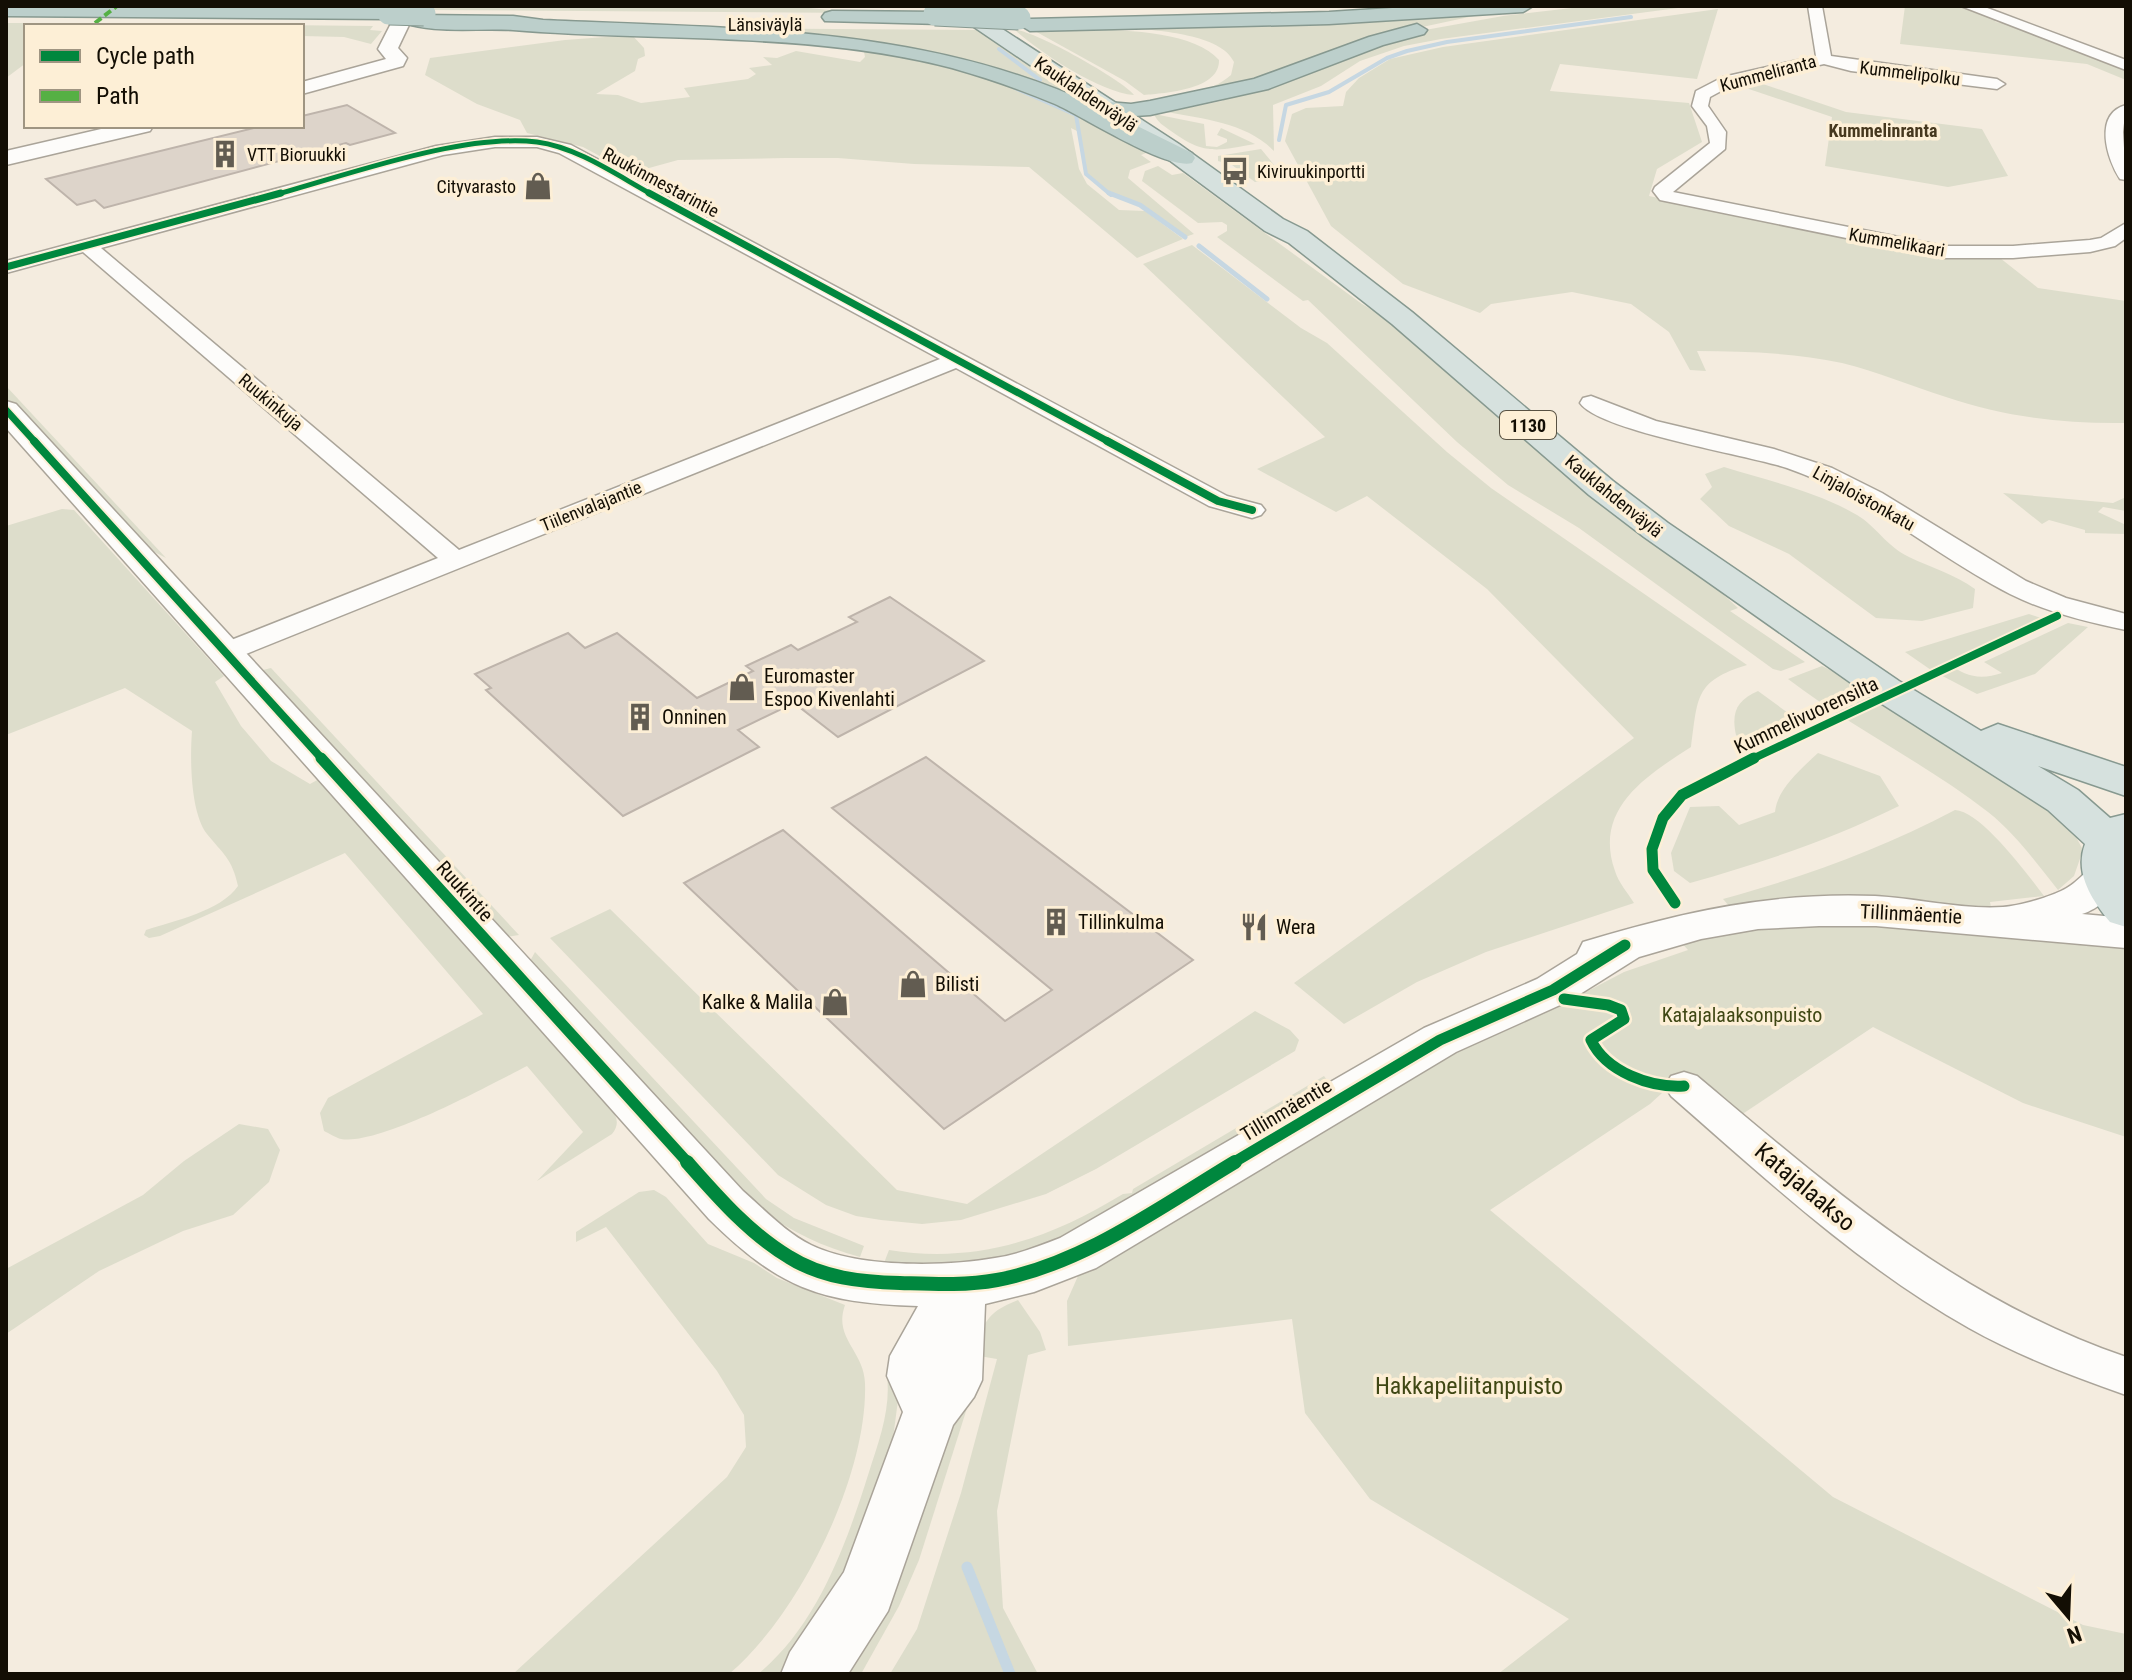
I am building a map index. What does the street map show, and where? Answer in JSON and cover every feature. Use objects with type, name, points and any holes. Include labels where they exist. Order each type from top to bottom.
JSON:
[{"type":"highway","points":[[107,13],[346,6]]},
{"type":"highway","name":"Länsiväylä","points":[[1024,21],[1403,6]]},
{"type":"highway","points":[[1114,105],[1260,84],[1399,34],[1532,7]]},
{"type":"highway","name":"Länsiväylä","points":[[8,13],[407,16],[808,13],[1024,21],[1299,19],[1532,7]]},
{"type":"highway","name":"Länsiväylä","points":[[407,16],[486,22],[945,16]]},
{"type":"highway","points":[[1024,21],[1152,32],[1208,44]]},
{"type":"highway","points":[[486,22],[778,36],[909,52],[1028,85],[1185,157]]},
{"type":"highway","points":[[1114,105],[1214,83],[1229,67]]},
{"type":"main road","name":"Kauklahdenväylä","points":[[970,6],[1114,105],[1274,225],[1298,237],[1402,318],[1601,488],[1656,530],[1885,689],[2063,800],[2116,864]]},
{"type":"main road","name":"Kauklahdenväylä","points":[[945,16],[1114,105]]},
{"type":"main road","points":[[1885,689],[2011,742],[2126,782]]},
{"type":"main road","name":"Kauklahdenväylä","points":[[1951,728],[2040,769],[2126,801]]},
{"type":"street","name":"Kummeliranta","points":[[1667,196],[1662,191],[1716,149],[1721,141],[1720,134],[1700,106],[1702,95],[1729,80],[1824,59],[1815,6]]},
{"type":"street","points":[[1968,6],[2126,65]]},
{"type":"street","points":[[304,87],[394,64],[397,58],[388,49],[407,16]]},
{"type":"street","name":"Kummelipolku","points":[[1824,59],[1851,66],[1997,84]]},
{"type":"street","points":[[2126,110],[2117,120],[2115,156],[2126,175]]},
{"type":"street","points":[[6,158],[134,128]]},
{"type":"street","name":"Ruukinmestarintie","points":[[6,267],[442,150],[495,142],[537,142],[565,149],[1205,494],[1252,510]]},
{"type":"street","name":"Kummelikaari","points":[[1667,196],[1944,252],[2117,247],[2126,229]]},
{"type":"street","name":"Ruukinkuja","points":[[86,245],[456,560]]},
{"type":"street","name":"Tiilenvalajantie","points":[[226,652],[957,360]]},
{"type":"street","name":"Linjaloistonkatu","points":[[1591,403],[1611,414],[1672,435],[1783,459],[1826,474],[2014,585],[2062,606],[2126,622]]},
{"type":"street","name":"Ruukintie","points":[[6,410],[726,1205],[762,1239],[791,1259],[821,1272],[866,1282],[959,1285]]},
{"type":"street","name":"Tillinmäentie","points":[[2009,920],[2077,901],[2116,864]]},
{"type":"street","name":"Tillinmäentie","points":[[959,1285],[998,1280],[1078,1253],[1440,1040],[1553,990],[1625,945],[1670,931],[1758,914],[1876,911],[2009,920],[2055,928],[2126,933]]},
{"type":"street","name":"Katajalaakso","points":[[1684,1086],[1865,1238],[1919,1275],[2007,1328],[2068,1356],[2126,1376]]},
{"type":"street","points":[[812,1674],[867,1590],[930,1412],[955,1380],[959,1285]]},
{"type":"green space","points":[[788,6],[861,13],[427,10],[430,7]]},
{"type":"green space","points":[[1589,6],[1693,6],[1441,39],[1404,46],[1360,61],[1321,86],[1273,105],[1274,151],[1238,128],[1167,112],[1222,101],[1228,95],[1425,30],[1503,16]]},
{"type":"green space","points":[[1905,6],[1963,6],[1998,19],[1995,22],[2011,24],[2126,68],[2126,80],[2087,64],[1900,44]]},
{"type":"green space","points":[[1718,9],[1697,79],[1560,64],[1550,91],[1689,103],[1702,142],[1657,169],[1649,196],[1937,257],[2000,258],[2038,288],[2126,301],[2126,423],[2080,422],[2012,414],[1968,404],[1842,363],[1806,357],[1697,351],[1706,371],[1690,370],[1669,332],[1631,304],[1572,292],[1491,304],[1480,313],[1403,284],[1331,226],[1285,141],[1292,114],[1306,108],[1343,106],[1346,92],[1359,78],[1390,59],[1443,47]]},
{"type":"green space","points":[[1483,14],[1399,32],[1266,79],[1154,103],[1149,100],[1193,93],[1223,81],[1231,75],[1234,62],[1216,45],[1203,40],[1132,28]]},
{"type":"green space","points":[[6,23],[74,23],[24,24],[24,64],[6,78]]},
{"type":"green space","points":[[106,23],[195,24],[104,24]]},
{"type":"green space","points":[[304,25],[373,26],[370,30],[382,31],[371,44],[344,37],[304,36]]},
{"type":"green space","points":[[689,28],[981,30],[1108,114],[964,61]]},
{"type":"green space","points":[[1015,30],[1040,38],[1077,57],[1134,95],[1088,79],[1055,60]]},
{"type":"green space","points":[[1033,30],[1158,34],[1204,48],[1219,60],[1211,78],[1201,84],[1144,95],[1125,81]]},
{"type":"green space","points":[[632,35],[644,48],[645,56],[638,59],[635,71],[596,94],[618,95],[641,103],[690,97],[684,88],[748,79],[756,74],[749,68],[772,65],[763,57],[777,58],[796,51],[860,62],[865,57],[864,52],[903,56],[1012,86],[1151,151],[1141,155],[1151,162],[1130,170],[1128,178],[1194,234],[1185,237],[1141,205],[1112,196],[1086,174],[1079,132],[1071,128],[1079,169],[1087,184],[1119,210],[1145,211],[1183,239],[1137,258],[1029,167],[785,158],[678,160],[631,173],[583,147],[527,133],[520,120],[477,104],[425,75],[430,58],[565,40]]},
{"type":"green space","points":[[1745,78],[1846,112],[1982,129],[2008,176],[1948,187],[1825,166],[1832,117],[1731,83]]},
{"type":"green space","points":[[1154,114],[1204,124],[1206,146],[1217,147],[1227,142],[1227,139],[1217,135],[1221,128],[1255,144],[1220,149],[1202,148],[1182,139],[1159,122]]},
{"type":"green space","points":[[1261,149],[1280,172],[1278,177],[1255,182],[1232,165],[1218,161],[1218,156]]},
{"type":"green space","points":[[1158,166],[1172,175],[1183,173],[1362,304],[1406,330],[1700,573],[1738,608],[1730,611],[1805,662],[1781,671],[1773,669],[1579,528],[1508,485],[1457,442],[1308,300],[1303,301],[1217,237],[1227,231],[1227,225],[1222,222],[1198,223],[1142,181],[1145,171]]},
{"type":"green space","points":[[1192,245],[1301,328],[1327,343],[1491,488],[1747,665],[1730,671],[1708,685],[1698,704],[1691,747],[1641,783],[1618,812],[1611,830],[1610,849],[1616,875],[1634,903],[1486,952],[1417,982],[1344,1024],[1294,983],[1634,738],[1487,589],[1367,496],[1336,512],[1257,469],[1325,437],[1143,264]]},
{"type":"green space","points":[[6,386],[166,558],[141,545],[6,398]]},
{"type":"green space","points":[[1724,467],[1809,493],[1857,515],[1901,552],[1975,589],[1973,608],[1922,621],[1876,618],[1789,554],[1729,526],[1700,499],[1712,487],[1705,474]]},
{"type":"green space","points":[[2003,493],[2113,503],[2126,497],[2126,511],[2103,507],[2098,512],[2126,525],[2126,534],[2085,533],[2085,530],[2049,520],[2042,524]]},
{"type":"green space","points":[[62,509],[74,510],[224,676],[215,682],[241,726],[271,761],[310,784],[319,779],[609,1106],[617,1124],[612,1134],[537,1181],[583,1132],[527,1066],[434,1112],[381,1133],[358,1139],[341,1139],[324,1131],[320,1113],[328,1098],[483,1014],[345,853],[160,936],[149,938],[144,935],[146,930],[209,909],[238,886],[230,863],[207,834],[197,812],[191,769],[192,731],[125,688],[6,735],[6,526]]},
{"type":"green space","points":[[2029,614],[2044,619],[1948,663],[1974,676],[2002,673],[1984,662],[2068,623],[2088,627],[2035,674],[1977,694],[1931,670],[1905,652]]},
{"type":"green space","points":[[1822,666],[1876,692],[2068,822],[2083,850],[2074,876],[2058,890],[2017,839],[1988,812],[1788,679]]},
{"type":"green space","points":[[271,668],[519,935],[507,937],[259,671]]},
{"type":"green space","points":[[1758,691],[1799,721],[1748,744],[1736,735],[1735,713],[1745,698]]},
{"type":"green space","points":[[1818,753],[1880,776],[1899,806],[1796,849],[1690,883],[1674,871],[1671,853],[1690,807],[1719,806],[1739,825],[1775,812],[1785,787]]},
{"type":"green space","points":[[1955,810],[1966,813],[1990,832],[2044,896],[1990,902],[1991,907],[1920,904],[1730,907],[1723,899],[1842,861]]},
{"type":"green space","points":[[610,909],[897,1190],[967,1204],[1255,1011],[1290,1030],[1299,1040],[1295,1051],[1096,1169],[1046,1194],[961,1220],[922,1224],[856,1216],[826,1205],[778,1175],[550,938]]},
{"type":"green space","name":"Hakkapeliitanpuisto","points":[[1879,921],[2126,948],[2126,1137],[2023,1103],[1873,1027],[1738,1117],[1691,1081],[1667,1080],[1662,1093],[1650,1104],[1490,1210],[1833,1497],[2083,1625],[2126,1634],[2126,1674],[1498,1674],[1569,1619],[1370,1499],[1305,1413],[1292,1319],[1068,1346],[1067,1301],[1078,1276],[1494,1025],[1549,1001],[1565,1003],[1624,972],[1688,950],[1680,941],[1766,927]]},
{"type":"green space","points":[[535,952],[766,1199],[794,1218],[864,1246],[860,1257],[802,1235],[750,1203],[529,963]]},
{"type":"green space","points":[[1324,1076],[1330,1084],[1036,1253],[941,1266],[884,1263],[889,1250],[952,1253],[982,1250],[1011,1244],[1068,1224],[1123,1194],[1132,1193],[1133,1189]]},
{"type":"green space","points":[[239,1124],[268,1129],[280,1150],[269,1182],[233,1215],[183,1231],[99,1271],[6,1334],[6,1269],[143,1195],[184,1161]]},
{"type":"green space","points":[[654,1190],[666,1197],[708,1244],[754,1263],[777,1278],[845,1305],[843,1327],[860,1362],[865,1383],[863,1420],[855,1459],[842,1500],[804,1581],[755,1648],[729,1674],[513,1674],[727,1477],[746,1447],[744,1415],[717,1371],[606,1227],[576,1242],[576,1232],[639,1192]]},
{"type":"green space","points":[[1018,1300],[1040,1332],[1046,1350],[1028,1355],[997,1511],[1003,1608],[1038,1674],[890,1674],[917,1629],[961,1493],[997,1359],[973,1355],[987,1320]]},
{"type":"green space","points":[[887,1376],[898,1400],[891,1454],[857,1556],[798,1656],[780,1674],[758,1674],[798,1632],[840,1554],[880,1437],[886,1413]]},
{"type":"green space","points":[[963,1388],[973,1389],[919,1560],[899,1606],[861,1674],[840,1674]]},
{"type":"building","name":"VTT Bioruukki","points":[[347,105],[395,133],[350,145],[346,143],[104,208],[95,200],[77,205],[46,179],[254,128],[304,128],[304,116]]},
{"type":"building","name":"Onninen","points":[[890,597],[984,661],[838,737],[794,703],[738,730],[759,747],[623,816],[486,690],[491,688],[475,674],[568,633],[585,648],[617,633],[697,698],[753,671],[746,666],[791,645],[798,650],[857,622],[849,617]]},
{"type":"building","name":"Tillinkulma","points":[[926,757],[1193,960],[944,1129],[684,883],[783,830],[1005,1021],[1052,990],[832,808]]},
{"type":"waterway","points":[[1279,140],[1286,105],[1329,92],[1387,58],[1407,51],[1447,42],[1631,17]]},
{"type":"waterway","points":[[999,49],[1040,80]]},
{"type":"waterway","points":[[1015,88],[1076,115],[1086,174],[1111,195]]},
{"type":"waterway","points":[[1109,193],[1140,205],[1185,237]]},
{"type":"waterway","points":[[1199,246],[1267,299]]},
{"type":"waterway","points":[[967,1567],[1010,1674]]},
{"type":"marked path","points":[[95,23],[117,6]]},
{"type":"cycle path","points":[[6,267],[442,150],[495,142],[537,142],[565,149],[612,173],[1218,501],[1252,510]]},
{"type":"cycle path","points":[[6,410],[726,1205],[762,1239],[791,1259],[821,1272],[866,1282],[959,1285],[998,1280],[1078,1253],[1440,1040],[1553,990],[1625,945]]},
{"type":"cycle path","name":"Kummelivuorensilta","points":[[1675,903],[1653,870],[1652,849],[1663,818],[1682,795],[1745,762],[2057,616]]},
{"type":"cycle path","points":[[1564,999],[1608,1005],[1621,1010],[1624,1019],[1591,1040],[1604,1059],[1630,1075],[1660,1085],[1684,1086]]},
{"type":"place","name":"VTT Bioruukki","points":[[225,154]]},
{"type":"place","name":"Kiviruukinportti","points":[[1235,171]]},
{"type":"place","name":"Cityvarasto","points":[[538,186]]},
{"type":"place","name":"Euromaster Espoo Kivenlahti","points":[[742,687]]},
{"type":"place","name":"Onninen","points":[[640,717]]},
{"type":"place","name":"Tillinkulma","points":[[1056,922]]},
{"type":"place","name":"Wera","points":[[1254,927]]},
{"type":"place","name":"Bilisti","points":[[913,984]]},
{"type":"place","name":"Kalke & Malila","points":[[835,1002]]},
{"type":"district","name":"Kummelinranta","points":[[1883,130]]},
{"type":"park label","name":"Katajalaaksonpuisto","points":[[1742,1015]]}]
